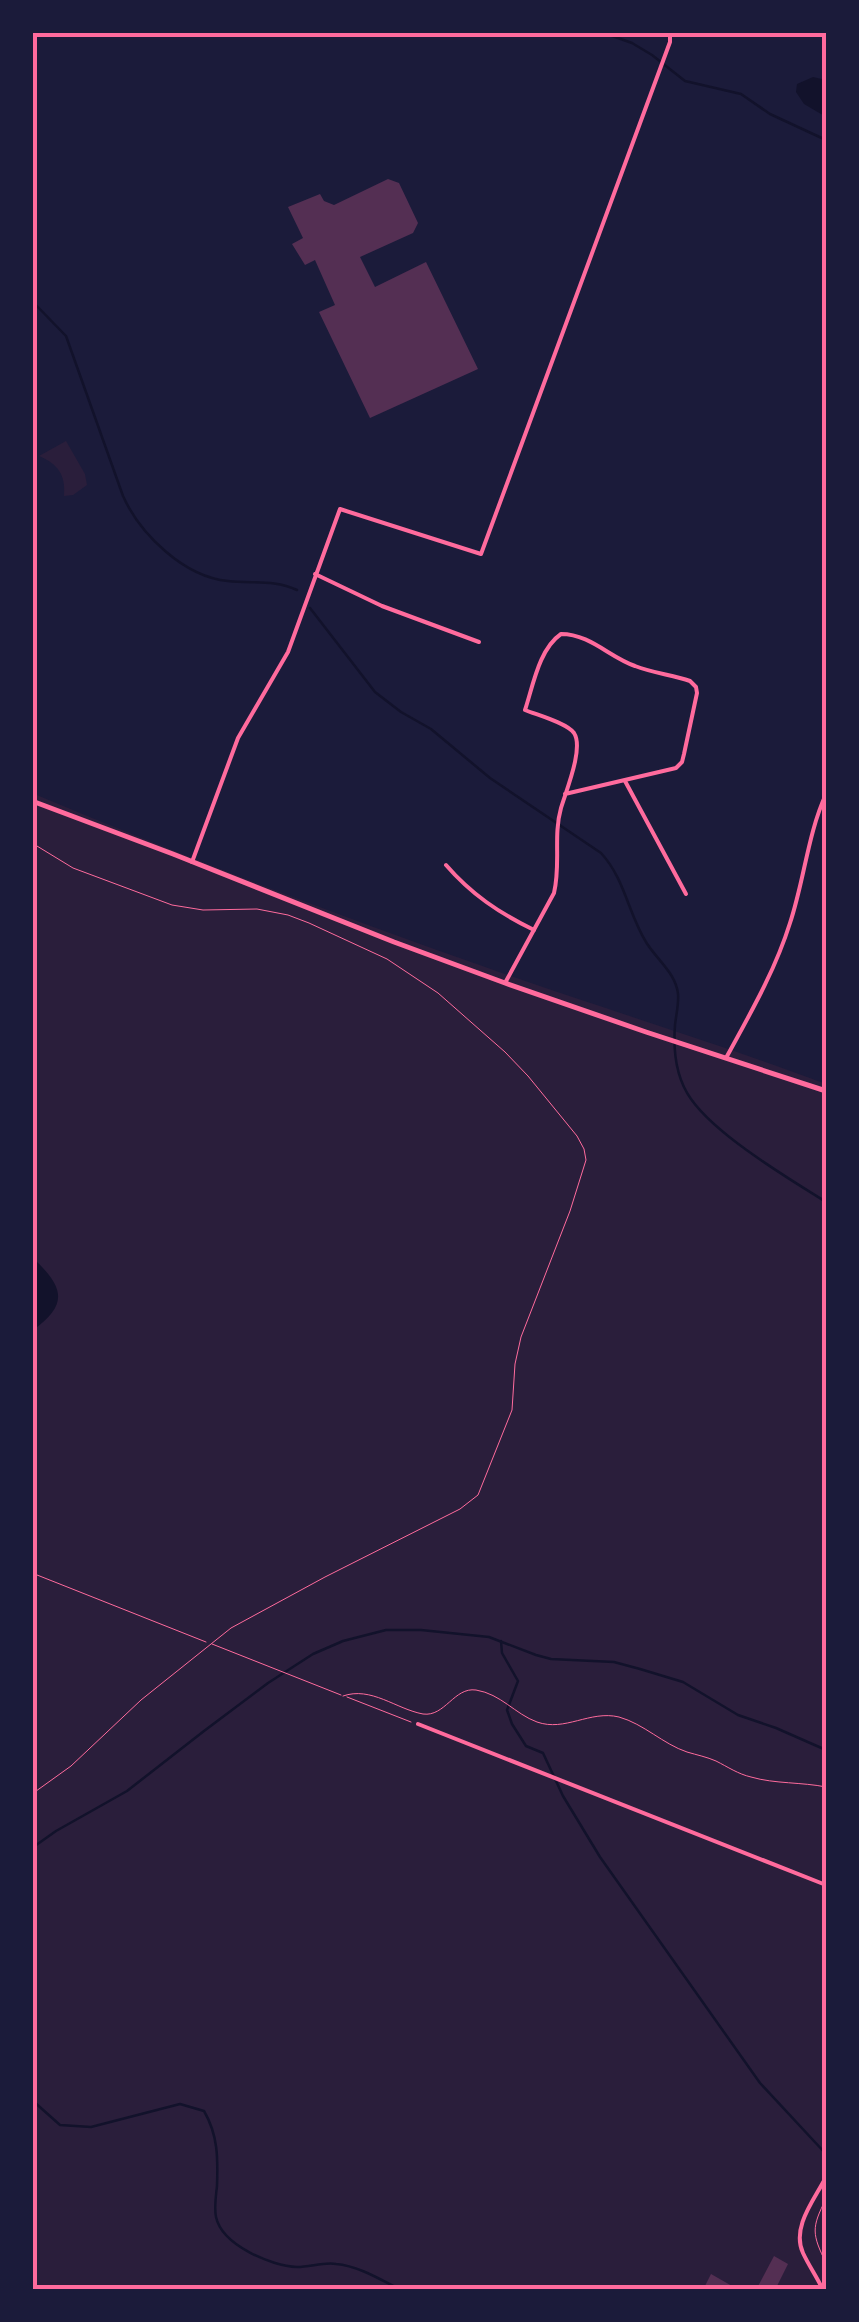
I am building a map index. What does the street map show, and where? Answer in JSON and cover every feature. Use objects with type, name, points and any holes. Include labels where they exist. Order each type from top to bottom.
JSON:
[{"type":"main road","points":[[32,802],[505,983],[826,1091]]},
{"type":"street","points":[[192,862],[231,752],[288,652],[340,509],[481,554],[660,70],[670,32]]},
{"type":"street","points":[[316,574],[382,606],[478,642]]},
{"type":"street","points":[[505,983],[554,893],[558,878],[558,820],[565,794],[576,758],[578,740],[569,728],[525,710],[554,638],[569,634],[593,642],[633,666],[690,681],[696,687],[682,762],[676,768],[565,794]]},
{"type":"street","points":[[625,781],[686,894]]},
{"type":"street","points":[[726,1058],[774,966],[790,924],[826,794]]},
{"type":"street","points":[[446,865],[464,886],[500,914],[534,930]]},
{"type":"street","points":[[418,1724],[826,1885]]},
{"type":"street","points":[[822,2290],[799,2240],[800,2227],[826,2176]]},
{"type":"path","points":[[32,844],[64,864],[159,900],[193,909],[257,910],[288,915],[386,959],[438,993],[517,1064],[572,1128],[586,1155],[570,1211],[521,1336],[512,1410],[474,1499],[460,1510],[262,1610],[210,1643],[141,1700],[82,1757],[32,1794]]},
{"type":"path","points":[[32,1573],[418,1724]]},
{"type":"path","points":[[343,1696],[360,1692],[430,1714],[460,1694],[478,1690],[541,1724],[564,1725],[607,1715],[750,1777],[826,1787]]},
{"type":"path","points":[[826,2199],[814,2228],[826,2263]]},
{"type":"shaded area","points":[[813,77],[826,80],[826,117],[804,104],[796,92],[797,84]]},
{"type":"shaded area","points":[[66,441],[87,485],[64,496],[59,471],[39,456]]},
{"type":"shaded area","points":[[32,793],[373,927],[826,1084],[826,2289],[33,2289]]},
{"type":"shaded area","points":[[32,1257],[50,1277],[58,1295],[53,1312],[33,1330]]},
{"type":"building","points":[[388,179],[399,183],[418,223],[413,233],[360,257],[375,287],[426,262],[478,369],[370,418],[319,312],[335,305],[315,260],[305,265],[292,244],[303,238],[288,207],[320,194],[324,201],[334,205]]},
{"type":"building","points":[[774,2256],[788,2264],[775,2290],[756,2290]]},
{"type":"building","points":[[711,2274],[739,2290],[703,2290]]},
{"type":"waterway","points":[[601,32],[632,43],[685,81],[741,94],[770,114],[826,140]]},
{"type":"waterway","points":[[32,301],[66,336],[123,496],[152,539],[180,562],[212,578],[271,583],[297,590]]},
{"type":"waterway","points":[[310,608],[375,692],[431,729],[490,778],[601,853],[616,874],[646,942],[676,986],[675,1054],[691,1099],[735,1142],[826,1202]]},
{"type":"waterway","points":[[32,1848],[127,1791],[268,1683],[313,1654],[386,1630],[489,1637],[551,1659],[614,1662],[640,1669],[683,1682],[738,1715],[826,1750]]},
{"type":"waterway","points":[[501,1641],[502,1653],[518,1681],[507,1710],[512,1724],[526,1746],[543,1753],[563,1796],[600,1857],[760,2083],[826,2154]]},
{"type":"waterway","points":[[32,2100],[60,2125],[91,2127],[180,2104],[204,2111],[216,2147],[216,2217],[237,2245],[274,2263],[297,2267],[345,2265],[401,2290]]}]
